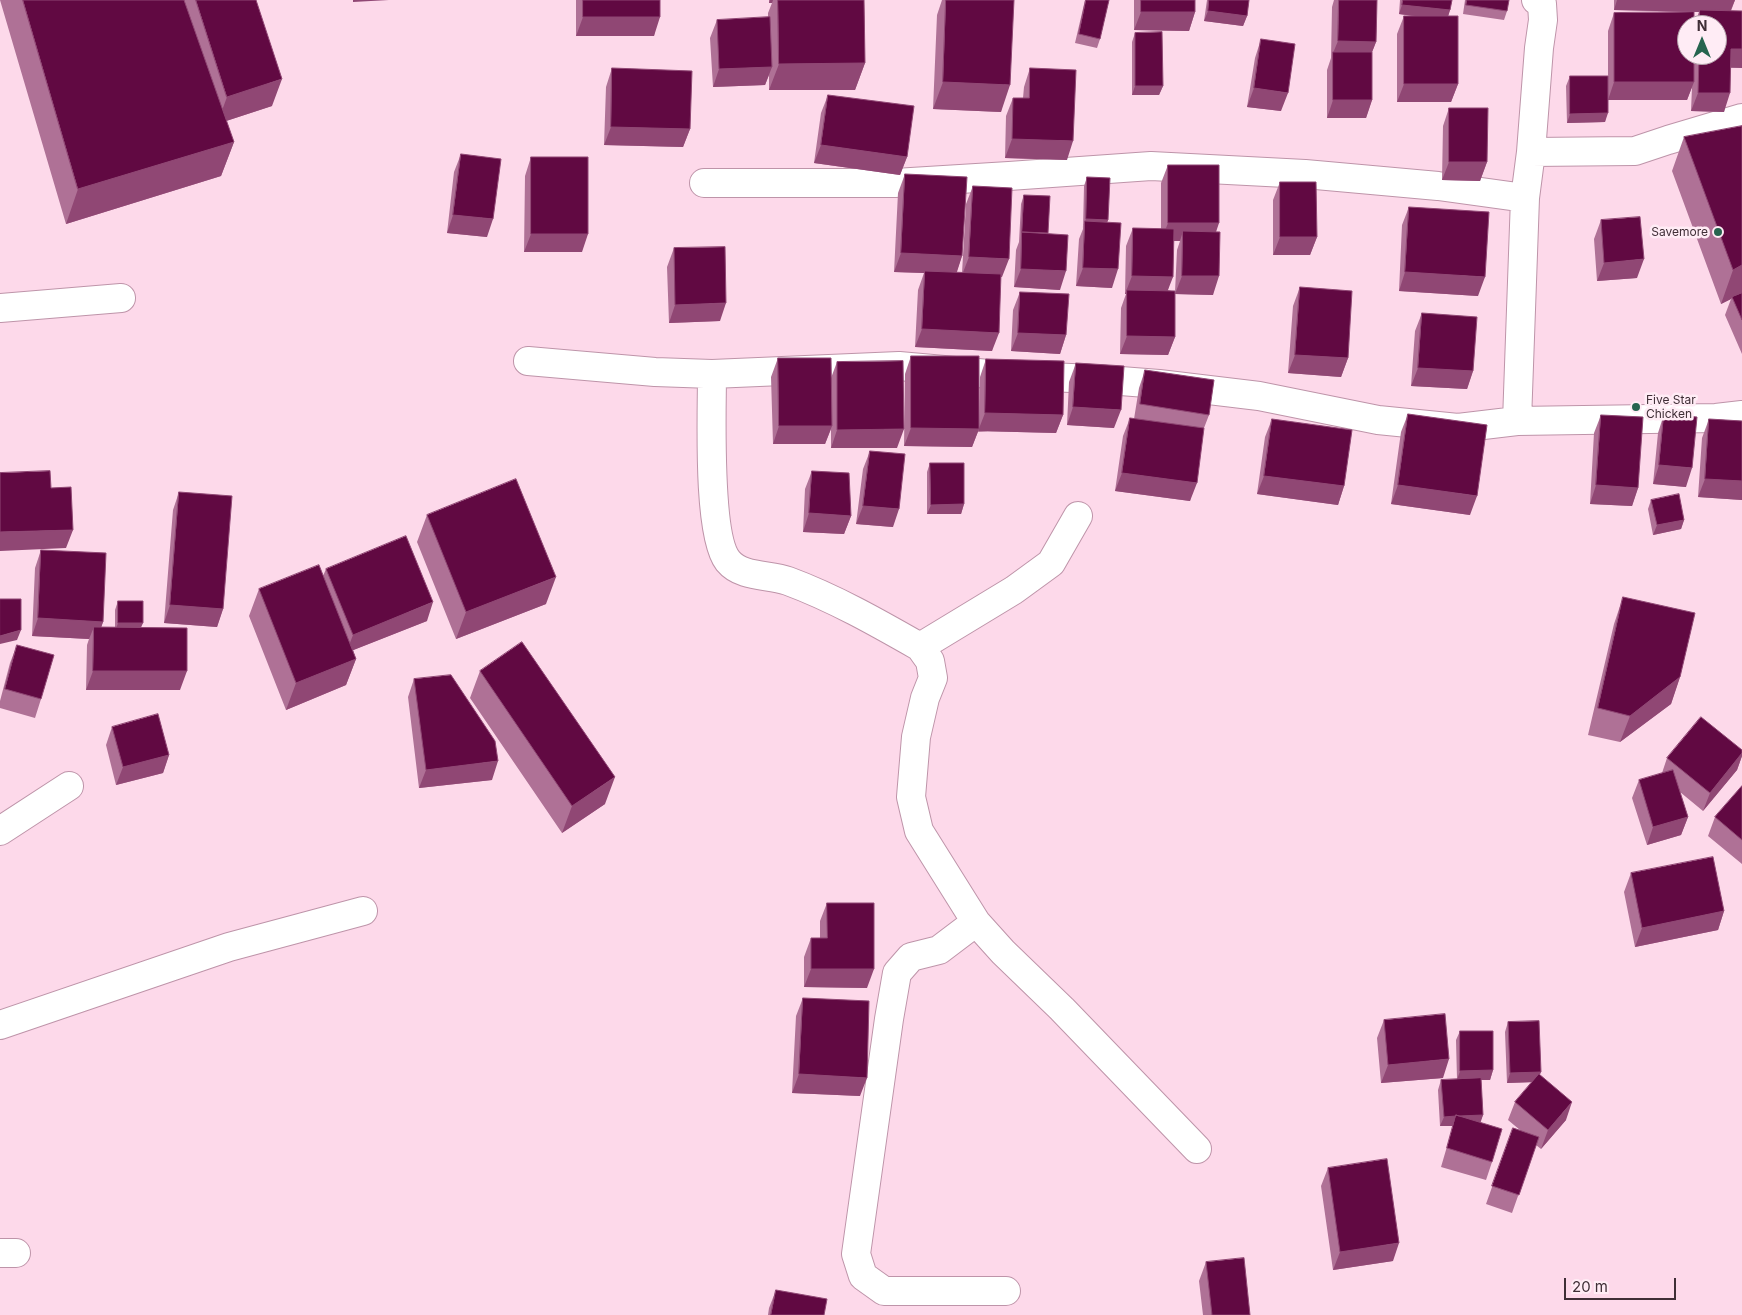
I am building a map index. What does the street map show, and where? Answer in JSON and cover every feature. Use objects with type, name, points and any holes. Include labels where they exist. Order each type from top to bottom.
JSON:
[{"type":"street","points":[[1517,422],[1525,198],[1532,152],[1539,48],[1544,20],[1542,4],[1536,0]]},
{"type":"street","points":[[1532,152],[1635,152],[1742,118]]},
{"type":"street","points":[[704,183],[895,183],[1151,166],[1304,174],[1438,186],[1525,198]]},
{"type":"street","points":[[0,308],[121,298]]},
{"type":"street","points":[[528,361],[656,372],[712,374],[899,366],[1000,375],[1095,378],[1260,396],[1378,420],[1458,428],[1517,422],[1716,418],[1742,415]]},
{"type":"street","points":[[712,374],[712,493],[721,545],[728,561],[742,571],[786,580],[826,596],[920,647],[930,661],[933,678],[925,698],[916,737],[911,797],[919,831],[976,922],[1002,952],[1062,1009],[1197,1149]]},
{"type":"street","points":[[920,647],[1014,590],[1050,563],[1078,516]]},
{"type":"street","points":[[0,831],[69,786]]},
{"type":"street","points":[[0,1025],[229,946],[363,911]]},
{"type":"street","points":[[976,922],[940,950],[911,956],[898,973],[889,1019],[856,1254],[863,1276],[884,1291],[1006,1291]]},
{"type":"building","points":[[23,0],[184,0],[234,142],[78,189]]},
{"type":"building","points":[[196,0],[256,0],[282,79],[227,97]]},
{"type":"building","points":[[583,0],[660,0],[660,17],[583,17]]},
{"type":"building","points":[[778,0],[864,0],[865,63],[779,64]]},
{"type":"building","points":[[946,0],[1014,0],[1010,85],[943,82]]},
{"type":"building","points":[[1086,0],[1109,0],[1100,39],[1079,34]]},
{"type":"building","points":[[1141,0],[1195,0],[1195,12],[1141,12]]},
{"type":"building","points":[[1209,0],[1249,0],[1247,16],[1208,11]]},
{"type":"building","points":[[1339,0],[1377,0],[1376,42],[1338,41]]},
{"type":"building","points":[[1403,0],[1452,0],[1450,10],[1402,5]]},
{"type":"building","points":[[1467,0],[1509,0],[1507,11],[1466,5]]},
{"type":"building","points":[[1700,10],[1742,11],[1742,49],[1731,49],[1730,93],[1698,93],[1699,65],[1727,65],[1727,15],[1700,15]]},
{"type":"building","points":[[1694,12],[1694,15],[1677,15],[1677,65],[1694,65],[1694,82],[1614,82],[1614,13]]},
{"type":"building","points":[[1404,16],[1458,16],[1458,84],[1404,84]]},
{"type":"building","points":[[770,17],[772,67],[719,69],[717,20]]},
{"type":"building","points":[[1162,32],[1163,86],[1135,86],[1135,33]]},
{"type":"building","points":[[1261,39],[1295,44],[1288,93],[1254,88]]},
{"type":"building","points":[[1333,52],[1372,52],[1372,100],[1333,100]]},
{"type":"building","points":[[612,68],[692,71],[690,129],[611,127]]},
{"type":"building","points":[[1030,68],[1076,70],[1073,141],[1012,139],[1013,98],[1029,98]]},
{"type":"building","points":[[1570,76],[1608,76],[1608,113],[1570,114]]},
{"type":"building","points":[[828,95],[914,106],[907,157],[821,145]]},
{"type":"building","points":[[1449,108],[1488,108],[1487,162],[1449,162]]},
{"type":"building","points":[[1742,126],[1742,265],[1733,270],[1684,137]]},
{"type":"building","points":[[461,154],[501,159],[493,219],[453,215]]},
{"type":"building","points":[[531,157],[588,157],[588,234],[531,234]]},
{"type":"building","points":[[1168,165],[1219,165],[1219,223],[1168,223]]},
{"type":"building","points":[[905,174],[967,177],[962,256],[901,253]]},
{"type":"building","points":[[1087,177],[1110,178],[1108,220],[1086,219]]},
{"type":"building","points":[[1280,182],[1316,182],[1317,237],[1280,237]]},
{"type":"building","points":[[973,186],[1012,188],[1009,259],[969,257]]},
{"type":"building","points":[[1024,195],[1050,196],[1048,233],[1022,232]]},
{"type":"building","points":[[1409,207],[1489,212],[1485,277],[1405,272]]},
{"type":"building","points":[[1640,217],[1644,259],[1604,263],[1601,220]]},
{"type":"building","points":[[1085,221],[1121,223],[1118,269],[1083,268]]},
{"type":"building","points":[[1133,228],[1174,229],[1173,277],[1132,276]]},
{"type":"building","points":[[1183,231],[1220,232],[1219,276],[1182,276]]},
{"type":"building","points":[[1022,232],[1068,235],[1066,271],[1021,269]]},
{"type":"building","points":[[725,247],[726,303],[675,305],[674,248]]},
{"type":"building","points":[[925,271],[1001,274],[999,333],[922,329]]},
{"type":"building","points":[[1300,287],[1352,291],[1348,358],[1295,355]]},
{"type":"building","points":[[1127,290],[1175,291],[1175,337],[1127,336]]},
{"type":"building","points":[[1020,292],[1069,294],[1066,335],[1018,333]]},
{"type":"building","points":[[1742,293],[1742,320],[1732,297]]},
{"type":"building","points":[[1422,313],[1477,317],[1473,371],[1418,368]]},
{"type":"building","points":[[911,356],[979,356],[979,429],[911,428]]},
{"type":"building","points":[[778,358],[831,358],[832,426],[779,426]]},
{"type":"building","points":[[986,359],[1064,361],[1063,415],[985,413]]},
{"type":"building","points":[[903,361],[904,429],[837,430],[837,362]]},
{"type":"building","points":[[1076,363],[1124,366],[1121,410],[1073,407]]},
{"type":"building","points":[[1145,370],[1214,380],[1209,415],[1140,404]]},
{"type":"building","points":[[1408,414],[1487,425],[1477,496],[1398,485]]},
{"type":"building","points":[[1664,414],[1697,417],[1692,468],[1659,465]]},
{"type":"building","points":[[1601,415],[1643,417],[1638,488],[1596,485]]},
{"type":"building","points":[[1130,418],[1204,428],[1197,483],[1122,473]]},
{"type":"building","points":[[1272,419],[1352,430],[1344,486],[1264,476]]},
{"type":"building","points":[[1709,419],[1742,421],[1742,481],[1705,479]]},
{"type":"building","points":[[870,451],[905,454],[899,509],[863,506]]},
{"type":"building","points":[[930,463],[964,463],[964,504],[931,505]]},
{"type":"building","points":[[50,471],[51,488],[71,487],[73,530],[0,532],[0,473]]},
{"type":"building","points":[[812,471],[849,473],[851,516],[809,513]]},
{"type":"building","points":[[516,479],[556,577],[466,612],[427,515]]},
{"type":"building","points":[[179,492],[232,496],[223,609],[170,605]]},
{"type":"building","points":[[1679,494],[1684,520],[1657,525],[1651,500]]},
{"type":"building","points":[[406,536],[433,602],[353,635],[326,569]]},
{"type":"building","points":[[41,550],[106,553],[103,622],[38,618]]},
{"type":"building","points":[[319,565],[356,659],[296,683],[259,589]]},
{"type":"building","points":[[1623,597],[1695,613],[1680,677],[1630,716],[1598,708]]},
{"type":"building","points":[[0,599],[21,599],[21,630],[0,636]]},
{"type":"building","points":[[118,601],[143,601],[143,623],[118,623]]},
{"type":"building","points":[[94,627],[187,628],[187,671],[93,671]]},
{"type":"building","points":[[522,642],[615,777],[572,806],[480,671]]},
{"type":"building","points":[[17,645],[54,655],[41,699],[5,689]]},
{"type":"building","points":[[451,675],[495,741],[498,761],[426,770],[414,679]]},
{"type":"building","points":[[158,714],[169,755],[123,767],[112,727]]},
{"type":"building","points":[[1701,717],[1742,750],[1742,753],[1710,793],[1667,758]]},
{"type":"building","points":[[1673,770],[1688,817],[1653,827],[1639,780]]},
{"type":"building","points":[[1742,786],[1742,840],[1715,817]]},
{"type":"building","points":[[1713,857],[1724,911],[1642,928],[1631,873]]},
{"type":"building","points":[[827,903],[874,903],[874,969],[811,969],[811,938],[827,938]]},
{"type":"building","points":[[803,998],[869,1001],[867,1078],[799,1074]]},
{"type":"building","points":[[1445,1014],[1449,1059],[1388,1065],[1384,1020]]},
{"type":"building","points":[[1539,1021],[1541,1072],[1510,1073],[1508,1022]]},
{"type":"building","points":[[1460,1031],[1493,1031],[1493,1070],[1460,1071]]},
{"type":"building","points":[[1539,1074],[1572,1102],[1548,1130],[1515,1102]]},
{"type":"building","points":[[1481,1078],[1483,1115],[1444,1117],[1441,1080]]},
{"type":"building","points":[[1456,1115],[1502,1129],[1492,1162],[1447,1148]]},
{"type":"building","points":[[1513,1128],[1539,1137],[1519,1195],[1492,1186]]},
{"type":"building","points":[[1387,1159],[1399,1243],[1340,1252],[1328,1168]]},
{"type":"building","points":[[1244,1258],[1250,1315],[1212,1315],[1206,1262]]},
{"type":"building","points":[[776,1290],[827,1299],[824,1315],[771,1315]]},
{"type":"place","name":"Savemore","points":[[1718,232]]},
{"type":"place","name":"Five Star Chicken","points":[[1636,407]]}]
